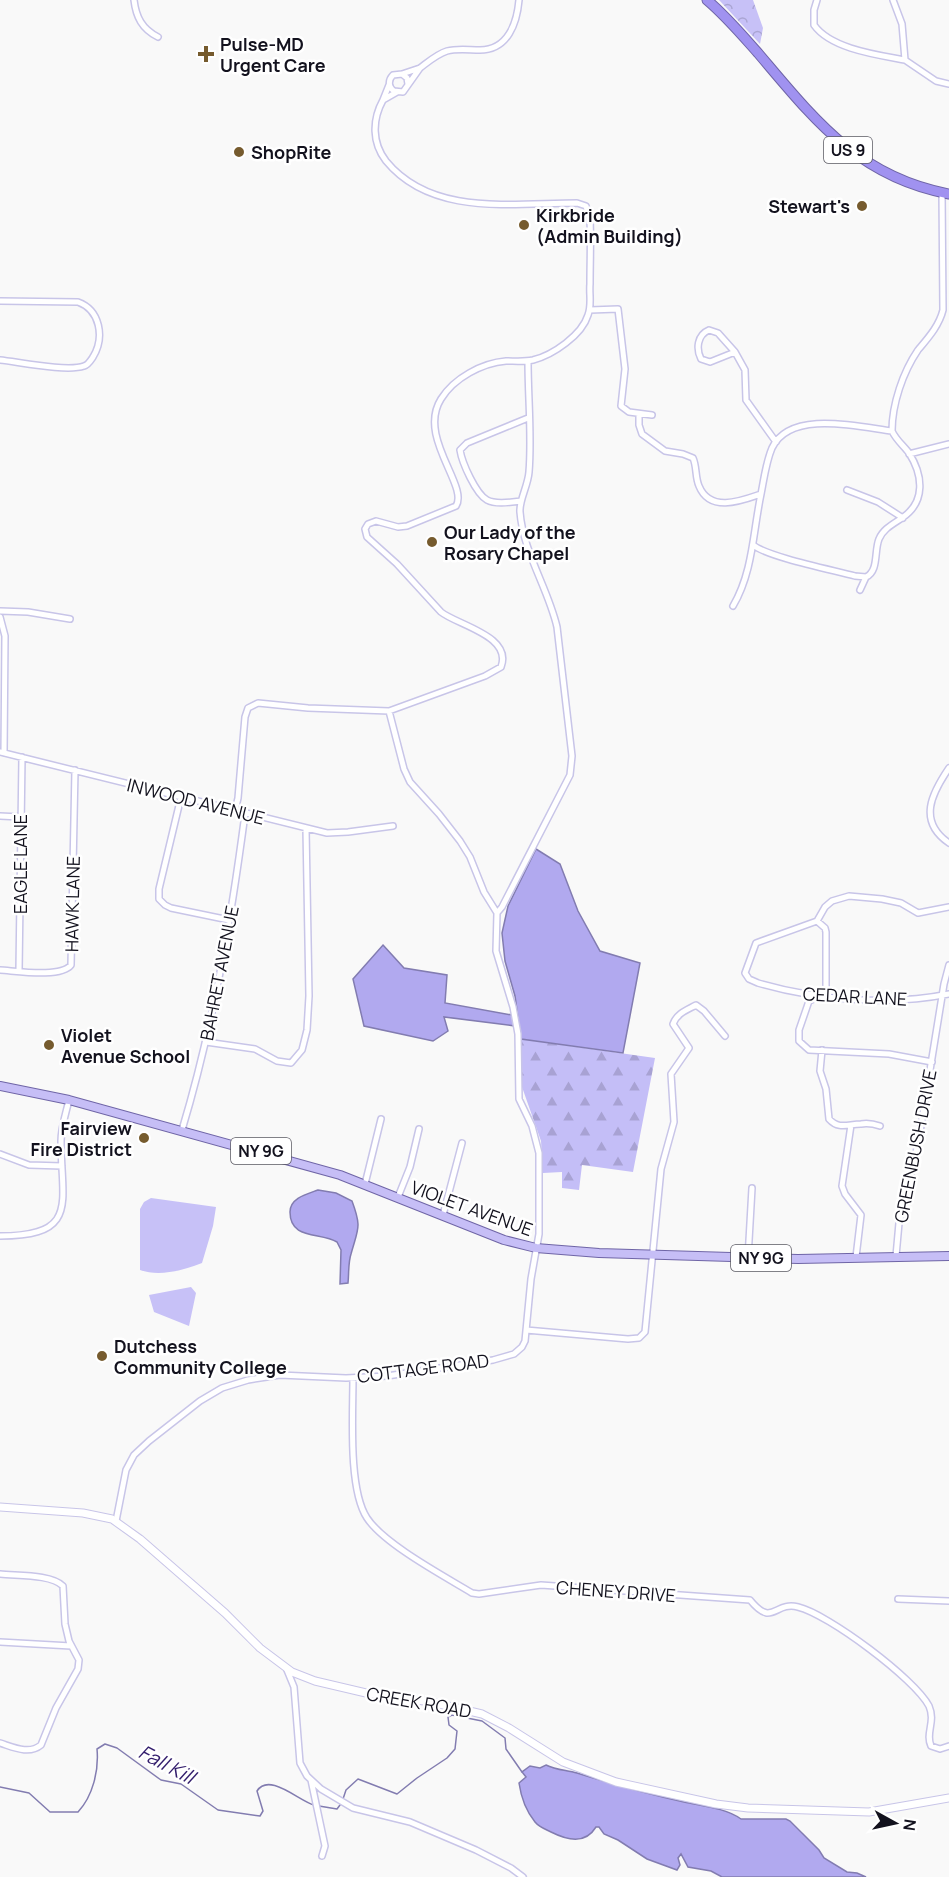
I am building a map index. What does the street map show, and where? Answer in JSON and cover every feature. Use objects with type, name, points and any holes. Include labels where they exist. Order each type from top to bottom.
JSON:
[{"type":"highway","name":"US 9","points":[[707,0],[730,22],[821,126],[850,151],[895,177],[946,193]]},
{"type":"main road","name":"VIOLET AVENUE","points":[[0,1086],[69,1100],[308,1165],[365,1184],[504,1240],[536,1248],[573,1252],[798,1259],[949,1256]]},
{"type":"street","points":[[235,811],[245,717],[250,706],[255,703],[308,708],[389,711],[493,673],[501,668],[503,659],[493,642],[485,634],[441,612],[402,569],[367,537],[366,526],[376,521],[398,526],[411,525],[456,506],[459,502],[458,493],[442,458],[435,431],[439,402],[454,384],[472,372],[500,362],[528,361],[544,355],[574,335],[584,325],[590,310],[590,220],[586,206],[577,202],[469,202],[443,198],[419,188],[390,165],[376,142],[375,123],[393,75],[420,68],[449,50],[483,50],[502,42],[513,29],[519,0]]},
{"type":"street","points":[[817,0],[814,25],[824,35],[862,51],[905,60],[936,81],[949,84]]},
{"type":"street","points":[[892,0],[902,24],[905,60]]},
{"type":"street","points":[[135,2],[142,25],[159,36]]},
{"type":"street","points":[[383,100],[406,90],[420,68]]},
{"type":"street","points":[[402,74],[407,78],[408,84]]},
{"type":"street","points":[[389,84],[397,92]]},
{"type":"street","points":[[753,545],[760,550],[866,577],[870,576],[874,569],[878,541],[882,533],[915,506],[920,490],[920,475],[909,454],[892,431],[896,400],[905,373],[942,316],[946,276],[946,193]]},
{"type":"street","points":[[0,301],[78,302],[86,305],[94,313],[99,323],[99,339],[94,355],[84,366],[71,368],[0,360]]},
{"type":"street","points":[[590,310],[618,309],[625,369],[621,405],[627,412],[652,415]]},
{"type":"street","points":[[735,352],[710,362],[703,361],[699,355],[700,338],[708,330],[716,331],[735,352],[745,370],[746,400],[776,442]]},
{"type":"street","points":[[389,711],[404,769],[410,782],[460,841],[470,857],[484,892],[497,913],[502,908],[570,775],[572,756],[557,627],[524,534],[520,512],[529,475],[528,361]]},
{"type":"street","points":[[639,414],[642,434],[665,451],[693,458],[698,483],[706,496],[714,501],[729,503],[761,494]]},
{"type":"street","points":[[521,501],[493,502],[484,498],[468,473],[460,450],[467,443],[528,418]]},
{"type":"street","points":[[733,606],[742,591],[753,545],[754,528],[766,467],[776,442],[794,429],[815,423],[835,423],[892,431]]},
{"type":"street","points":[[909,454],[949,444]]},
{"type":"street","points":[[847,490],[878,502],[903,518]]},
{"type":"street","points":[[860,590],[866,577]]},
{"type":"street","points":[[0,611],[28,612],[70,619]]},
{"type":"street","points":[[0,617],[5,636],[2,752]]},
{"type":"street","name":"INWOOD AVENUE","points":[[2,752],[306,829],[339,833],[393,826]]},
{"type":"street","name":"EAGLE LANE","points":[[19,971],[22,757]]},
{"type":"street","points":[[949,768],[936,789],[930,810],[930,817],[937,832],[949,843]]},
{"type":"street","name":"HAWK LANE","points":[[0,970],[62,972],[71,965],[75,770]]},
{"type":"street","points":[[181,797],[159,889],[159,899],[171,908],[229,920]]},
{"type":"street","name":"BAHRET AVENUE","points":[[183,1130],[206,1042],[229,920],[245,814]]},
{"type":"street","points":[[0,816],[20,817]]},
{"type":"street","points":[[206,1042],[255,1049],[282,1063],[291,1063],[302,1050],[307,1030],[309,996],[306,829]]},
{"type":"street","points":[[932,1062],[889,1054],[804,1048],[798,1036],[809,1001],[825,994],[826,991],[826,932],[817,921],[825,907],[832,901],[849,896],[882,899],[901,903],[918,912],[949,907]]},
{"type":"street","name":"COTTAGE ROAD","points":[[116,1521],[125,1474],[134,1455],[155,1436],[212,1393],[231,1384],[273,1376],[353,1378],[398,1374],[508,1356],[522,1347],[539,1234],[538,1143],[519,1099],[518,1034],[513,1008],[496,951],[497,913]]},
{"type":"street","name":"CEDAR LANE","points":[[817,921],[759,941],[753,947],[745,973],[753,981],[774,988],[816,996],[906,1000],[949,994]]},
{"type":"street","name":"GREENBUSH DRIVE","points":[[896,1256],[899,1222],[918,1144],[949,965]]},
{"type":"street","points":[[526,1330],[627,1339],[639,1338],[645,1332],[661,1169],[674,1122],[671,1074],[689,1048],[673,1026],[674,1020],[682,1012],[696,1005],[725,1036]]},
{"type":"street","points":[[822,1050],[820,1071],[826,1089],[827,1115],[835,1124],[880,1126]]},
{"type":"street","points":[[0,1236],[40,1233],[53,1225],[61,1209],[62,1129],[69,1100]]},
{"type":"street","points":[[365,1184],[381,1119]]},
{"type":"street","points":[[851,1125],[842,1186],[845,1194],[861,1215],[856,1257]]},
{"type":"street","points":[[398,1197],[410,1167],[419,1129]]},
{"type":"street","points":[[443,1215],[462,1143]]},
{"type":"street","points":[[0,1154],[29,1165],[62,1166]]},
{"type":"street","points":[[748,1258],[752,1188]]},
{"type":"street","name":"CHENEY DRIVE","points":[[353,1378],[355,1471],[358,1493],[366,1515],[383,1535],[471,1593],[479,1594],[541,1585],[750,1600],[760,1611],[768,1613],[788,1605],[801,1608],[817,1614],[846,1633],[904,1678],[926,1701],[930,1709],[932,1722],[928,1738],[929,1744],[937,1748],[949,1746]]},
{"type":"street","name":"CREEK ROAD","points":[[0,1507],[83,1513],[104,1516],[116,1521],[140,1539],[225,1613],[260,1648],[287,1669],[315,1682],[470,1710],[509,1728],[563,1762],[616,1782],[716,1804],[748,1808],[855,1813],[949,1798]]},
{"type":"street","points":[[0,1574],[53,1579],[62,1584],[65,1624],[71,1646],[79,1660],[78,1670],[56,1708],[41,1745],[37,1749],[30,1750],[0,1743]]},
{"type":"street","points":[[898,1599],[949,1601]]},
{"type":"street","points":[[0,1642],[71,1646]]},
{"type":"street","points":[[287,1669],[295,1696],[298,1756],[303,1770],[321,1789],[347,1805],[410,1822],[487,1855],[523,1877]]},
{"type":"street","points":[[311,1780],[324,1840],[322,1856]]},
{"type":"green space","points":[[719,0],[753,0],[763,28],[760,44]]},
{"type":"green space","points":[[521,1039],[655,1058],[633,1172],[582,1165],[579,1190],[562,1188],[562,1172],[543,1173],[541,1141],[522,1087]]},
{"type":"green space","points":[[151,1198],[216,1207],[202,1263],[164,1273],[140,1270],[140,1209],[144,1202]]},
{"type":"green space","points":[[191,1287],[196,1293],[189,1326],[154,1312],[149,1295]]},
{"type":"shaded area","points":[[536,849],[560,864],[578,911],[600,951],[640,963],[623,1053],[521,1039],[515,996],[505,961],[502,933],[508,906]]},
{"type":"shaded area","points":[[383,945],[404,968],[447,975],[445,1003],[512,1015],[515,1026],[444,1017],[448,1031],[433,1041],[364,1026],[353,979]]},
{"type":"shaded area","points":[[318,1190],[336,1193],[352,1201],[355,1210],[358,1228],[350,1257],[348,1283],[340,1284],[341,1250],[337,1242],[300,1231],[291,1221],[290,1212],[293,1203],[300,1197]]},
{"type":"shaded area","points":[[546,1765],[721,1810],[741,1819],[786,1819],[819,1850],[824,1858],[847,1872],[866,1877],[722,1877],[711,1871],[688,1867],[681,1854],[678,1858],[680,1865],[677,1870],[647,1859],[618,1840],[604,1834],[599,1827],[581,1839],[563,1837],[537,1824],[527,1809],[521,1793],[519,1783],[526,1777],[522,1772],[530,1766],[540,1768]]},
{"type":"waterway","name":"Fall Kill","points":[[343,1799],[346,1790],[358,1779],[397,1794],[447,1758],[455,1749],[457,1731],[449,1725],[448,1717],[452,1715],[482,1721],[505,1738],[506,1749],[522,1772]]},
{"type":"waterway","name":"Fall Kill","points":[[0,1787],[29,1793],[50,1812],[78,1812],[88,1798],[94,1782],[97,1749],[105,1744],[117,1748],[161,1780],[181,1784],[218,1810],[260,1816],[263,1811],[257,1791],[262,1786],[269,1785],[284,1789],[314,1805]]},
{"type":"waterway","name":"Fall Kill","points":[[319,1806],[337,1809],[340,1805]]},
{"type":"place","name":"Pulse-MD Urgent Care","points":[[206,54]]},
{"type":"place","name":"ShopRite","points":[[239,152]]},
{"type":"place","name":"Stewart's","points":[[862,206]]},
{"type":"place","name":"Kirkbride (Admin Building)","points":[[524,225]]},
{"type":"place","name":"Our Lady of the Rosary Chapel","points":[[432,542]]},
{"type":"place","name":"Violet Avenue School","points":[[49,1045]]},
{"type":"place","name":"Fairview Fire District","points":[[144,1138]]},
{"type":"place","name":"Dutchess Community College","points":[[102,1356]]}]
